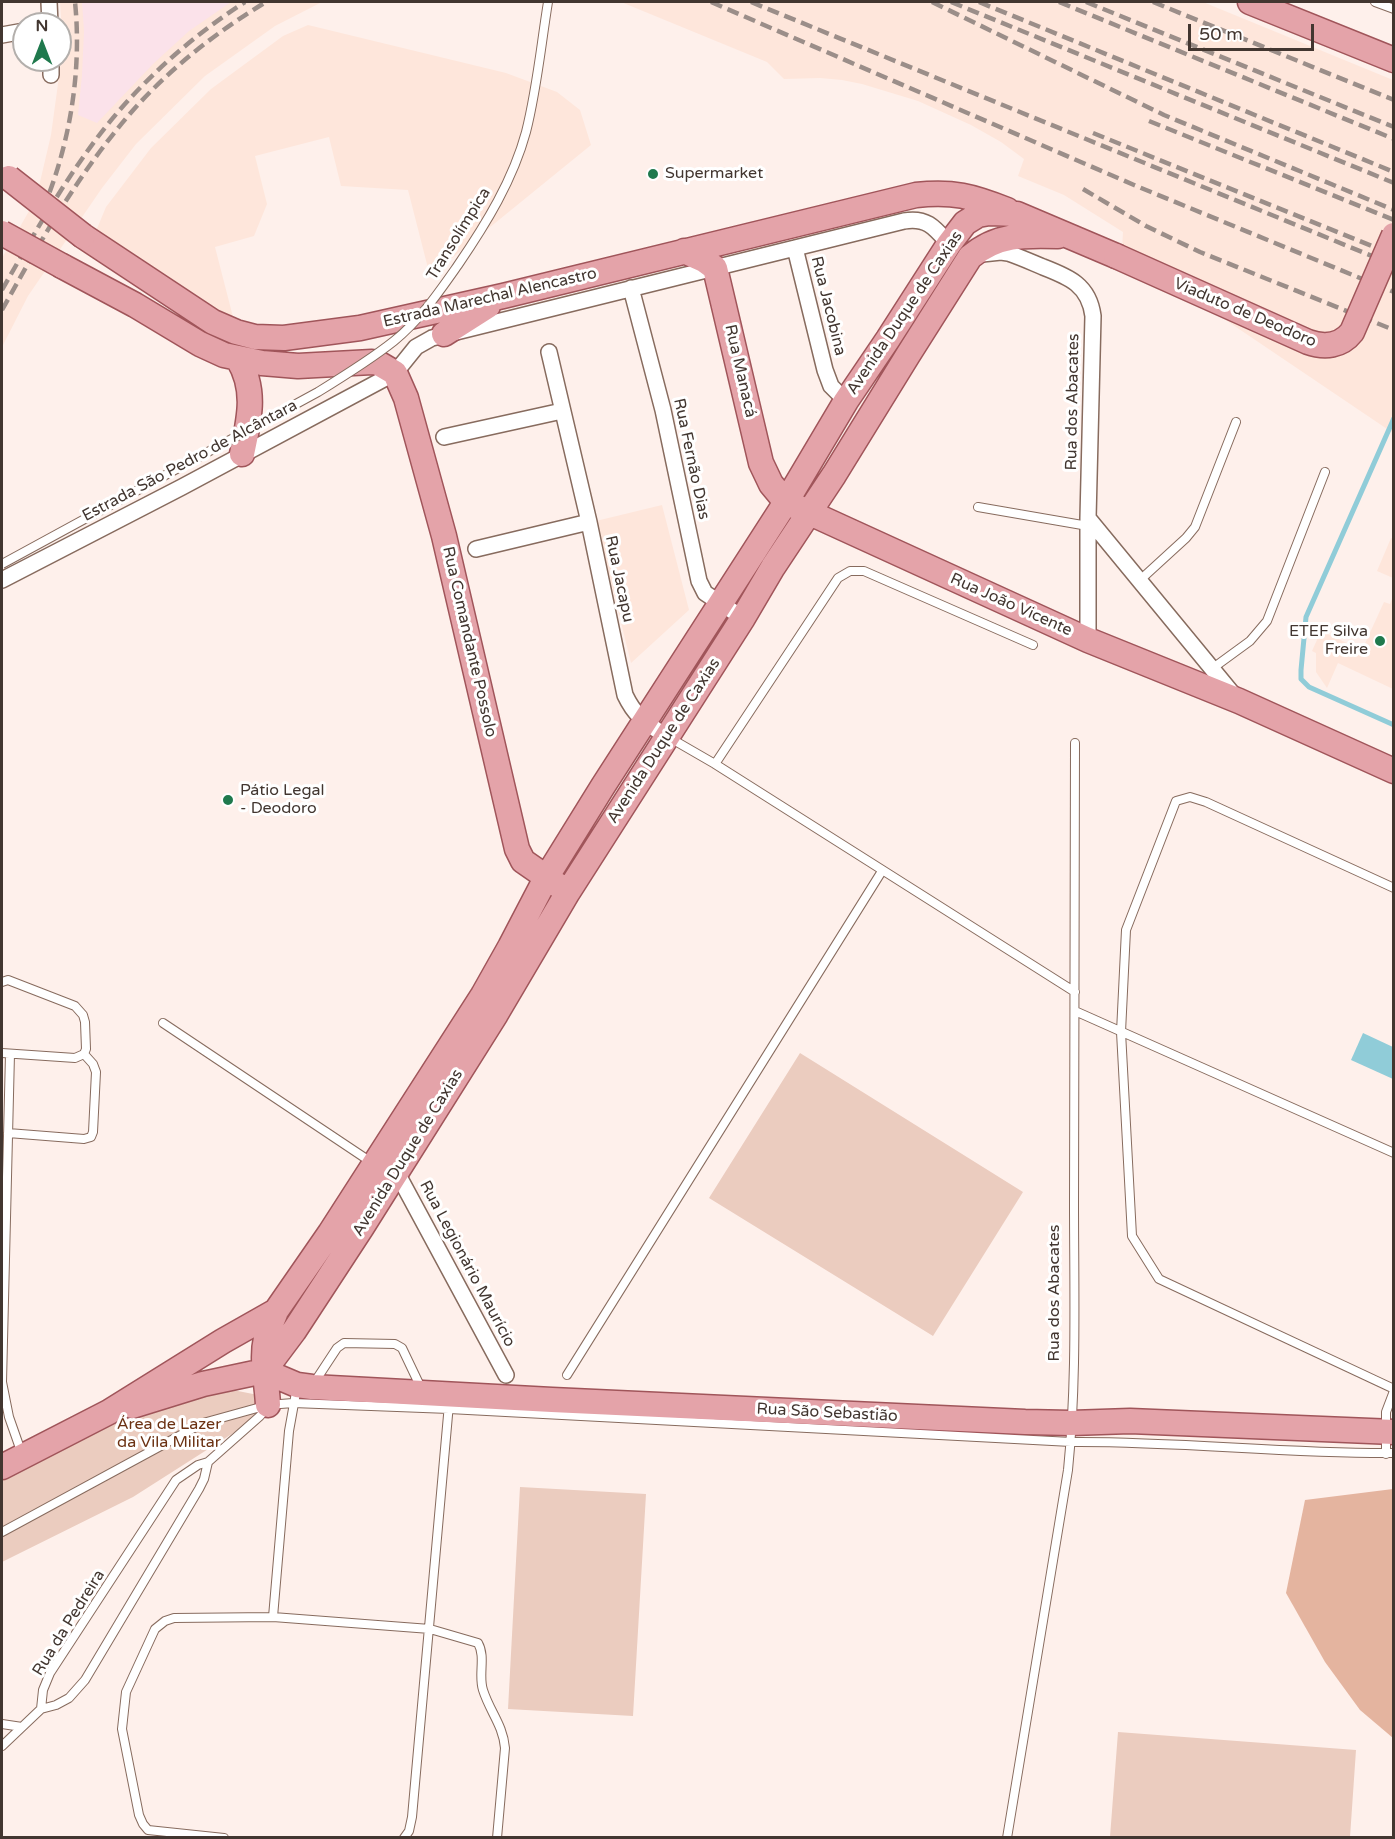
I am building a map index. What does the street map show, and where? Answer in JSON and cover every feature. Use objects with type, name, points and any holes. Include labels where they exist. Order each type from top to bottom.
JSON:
[{"type":"main road","points":[[1250,2],[1394,60]]},
{"type":"main road","name":"Estrada Marechal Alencastro","points":[[5,175],[83,236],[202,316],[223,327],[255,337],[275,338],[360,328],[503,296],[930,193],[968,196],[1017,214]]},
{"type":"main road","name":"Avenida Duque de Caxias","points":[[109,1412],[203,1384],[264,1371],[294,1331],[362,1227],[385,1167],[546,879],[603,786],[786,502],[846,401],[950,244],[965,223],[978,215],[989,213],[1017,214],[1071,237]]},
{"type":"main road","points":[[2,232],[214,351],[238,359],[298,366],[372,362],[395,373]]},
{"type":"main road","name":"Viaduto de Deodoro","points":[[1071,237],[1308,342],[1329,346],[1345,340],[1352,332],[1394,235]]},
{"type":"main road","name":"Avenida Duque de Caxias","points":[[2,1467],[109,1412],[276,1311],[330,1233],[385,1167],[496,1014],[568,892],[970,257],[980,249],[1001,239],[1028,236],[1071,237]]},
{"type":"main road","points":[[684,251],[715,268]]},
{"type":"main road","name":"Rua Manacá","points":[[715,268],[761,463],[771,484],[786,502]]},
{"type":"main road","points":[[444,334],[503,296]]},
{"type":"main road","points":[[238,359],[246,372],[250,395],[248,429],[243,454]]},
{"type":"main road","name":"Rua Comandante Possolo","points":[[395,373],[406,398],[444,536],[517,849],[524,861],[546,879],[568,892]]},
{"type":"main road","name":"Rua João Vicente","points":[[786,502],[1088,640],[1239,701],[1394,771]]},
{"type":"main road","points":[[268,1405],[264,1371],[266,1338],[276,1311]]},
{"type":"main road","name":"Rua São Sebastião","points":[[264,1371],[301,1392],[424,1394],[450,1402],[1071,1432],[1130,1421],[1390,1443]]},
{"type":"street","name":"Estrada Marechal Alencastro","points":[[395,373],[416,347],[444,334],[913,220],[928,223],[950,244]]},
{"type":"street","name":"Rua Jacobina","points":[[795,248],[825,370],[831,386],[846,401]]},
{"type":"street","name":"Rua dos Abacates","points":[[970,257],[1001,252],[1019,256],[1066,277],[1078,285],[1087,296],[1093,316],[1088,522],[1088,640]]},
{"type":"street","name":"Rua Fernão Dias","points":[[631,288],[663,410],[699,581],[705,593],[743,618]]},
{"type":"street","name":"Rua Jacapu","points":[[549,352],[626,695],[632,709],[645,722],[667,737]]},
{"type":"street","name":"Estrada São Pedro de Alcântara","points":[[2,580],[182,488],[395,373]]},
{"type":"street","points":[[444,437],[562,411]]},
{"type":"street","points":[[476,549],[589,522]]},
{"type":"street","name":"Rua João Vicente","points":[[1088,522],[1239,701]]},
{"type":"street","name":"Rua Legionário Maurício","points":[[385,1167],[506,1375]]},
{"type":"lane","name":"Transolímpica","points":[[2,564],[318,392],[394,341],[413,323],[438,293],[484,227],[510,175],[526,132],[548,2]]},
{"type":"lane","points":[[1375,2],[1394,9]]},
{"type":"lane","points":[[1139,581],[1195,527],[1236,422]]},
{"type":"lane","points":[[1213,668],[1250,641],[1267,621],[1325,472]]},
{"type":"lane","points":[[978,507],[1088,522]]},
{"type":"lane","points":[[715,764],[838,578],[850,571],[864,571],[1033,645]]},
{"type":"lane","points":[[667,737],[715,764],[1076,992]]},
{"type":"lane","name":"Rua dos Abacates","points":[[1007,1838],[1068,1470],[1071,1432],[1076,992],[1075,743]]},
{"type":"lane","points":[[1390,1443],[1386,1412],[1394,1390],[1159,1279],[1132,1236],[1121,1032],[1126,930],[1176,801],[1190,797],[1206,802],[1394,888]]},
{"type":"lane","points":[[567,1375],[882,871]]},
{"type":"lane","points":[[2,982],[8,981],[75,1006],[85,1022],[86,1049],[84,1054],[75,1058],[6,1054],[8,1133],[2,1382],[9,1417],[23,1456]]},
{"type":"lane","points":[[1075,1011],[1394,1153]]},
{"type":"lane","points":[[163,1023],[385,1167]]},
{"type":"lane","points":[[8,1133],[84,1139],[90,1137],[93,1132],[96,1072],[93,1064],[84,1054]]},
{"type":"lane","points":[[273,1617],[289,1431],[301,1392],[337,1348],[344,1343],[395,1344],[402,1348],[424,1394]]},
{"type":"lane","name":"Rua São Sebastião","points":[[2,1532],[203,1424],[268,1405],[301,1392],[450,1402]]},
{"type":"lane","points":[[405,1838],[412,1817],[450,1402]]},
{"type":"lane","name":"Rua da Pedreira","points":[[208,1462],[199,1489],[85,1680],[69,1698],[41,1709],[43,1690],[50,1673],[176,1480],[198,1465],[208,1462],[260,1416],[268,1405]]},
{"type":"lane","points":[[224,1838],[148,1830],[139,1815],[122,1729],[126,1692],[155,1629],[165,1621],[174,1618],[273,1617],[430,1629],[478,1643],[482,1649],[483,1689],[504,1735],[506,1748],[497,1838]]},
{"type":"lane","points":[[2,1746],[41,1709]]},
{"type":"lane","points":[[2,1724],[22,1727]]},
{"type":"shaded area","points":[[60,2],[322,2],[275,26],[205,76],[136,144],[102,188],[28,296],[2,347],[2,258],[36,199],[51,135],[60,72],[72,72],[72,12],[61,12]]},
{"type":"shaded area","points":[[82,2],[231,2],[189,31],[153,64],[97,123],[78,115],[84,31]]},
{"type":"shaded area","points":[[621,2],[1203,2],[1393,80],[1393,433],[1122,250],[1123,232],[1064,195],[1018,176],[1024,159],[1001,142],[971,125],[918,101],[862,84],[820,78],[784,79],[767,62]]},
{"type":"shaded area","points":[[308,25],[506,73],[557,92],[580,110],[591,145],[430,276],[408,190],[341,186],[329,137],[255,156],[267,204],[254,236],[215,247],[233,317],[204,310],[96,231],[106,207],[151,148],[211,89],[283,36]]},
{"type":"shaded area","points":[[662,505],[689,610],[631,663],[596,521]]},
{"type":"shaded area","points":[[1391,538],[1393,539],[1393,578],[1377,571]]},
{"type":"shaded area","name":"ETEF Silva Freire","points":[[1393,596],[1393,689],[1338,663],[1327,688],[1316,672],[1316,653],[1312,651],[1321,631],[1362,650],[1384,602],[1390,604]]},
{"type":"shaded area","points":[[1394,1489],[1393,1738],[1360,1710],[1325,1662],[1286,1593],[1305,1500]]},
{"type":"green space","points":[[800,1053],[1023,1192],[933,1336],[709,1198]]},
{"type":"green space","name":"Área de Lazer da Vila Militar","points":[[203,1384],[258,1395],[260,1416],[133,1497],[2,1562],[2,1468],[109,1412],[118,1422]]},
{"type":"green space","points":[[520,1487],[646,1494],[633,1716],[508,1709]]},
{"type":"green space","points":[[1118,1732],[1356,1750],[1350,1837],[1110,1837]]},
{"type":"water","points":[[1363,1033],[1393,1047],[1393,1079],[1351,1060]]},
{"type":"waterway","points":[[1394,418],[1306,617],[1301,670],[1301,679],[1309,687],[1394,725]]},
{"type":"railway","points":[[43,209],[60,159],[72,107],[77,54],[75,2]]},
{"type":"railway","points":[[2,290],[35,232],[84,156],[129,99],[184,47],[245,2]]},
{"type":"railway","points":[[2,310],[79,180],[115,131],[165,78],[197,50],[266,2]]},
{"type":"railway","points":[[711,2],[1134,185],[1394,292]]},
{"type":"railway","points":[[751,2],[1394,265]]},
{"type":"railway","points":[[932,2],[1164,115],[1394,210]]},
{"type":"railway","points":[[951,2],[1394,183]]},
{"type":"railway","points":[[979,2],[1394,172]]},
{"type":"railway","points":[[1059,2],[1394,139]]},
{"type":"railway","points":[[1086,2],[1394,127]]},
{"type":"railway","points":[[1153,2],[1394,100]]},
{"type":"railway","points":[[1149,121],[1394,220]]},
{"type":"railway","points":[[1093,133],[1394,255]]},
{"type":"railway","points":[[1083,189],[1146,226],[1200,252],[1394,330]]},
{"type":"place","name":"Supermarket","points":[[653,174]]},
{"type":"place","name":"ETEF Silva Freire","points":[[1380,641]]},
{"type":"place","name":"Pátio Legal - Deodoro","points":[[228,800]]}]
